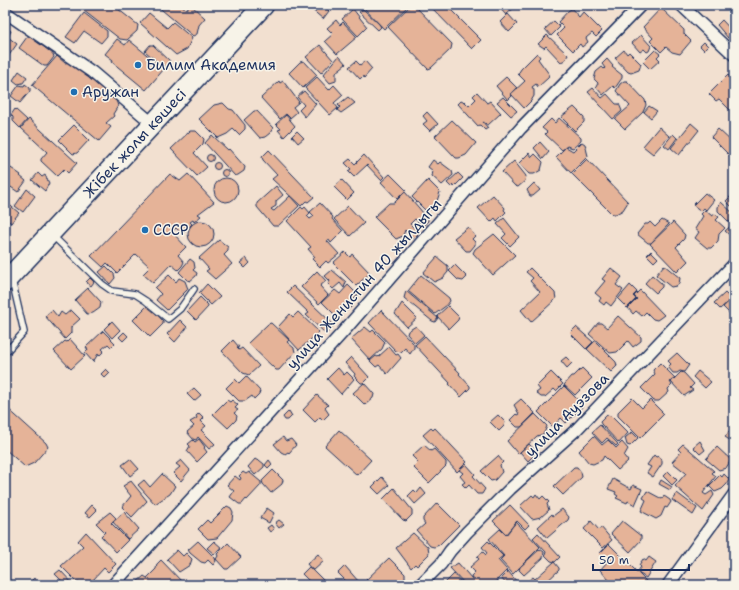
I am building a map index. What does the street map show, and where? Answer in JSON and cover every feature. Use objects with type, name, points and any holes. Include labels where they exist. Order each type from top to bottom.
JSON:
[{"type":"highway","name":"Жібек жолы көшесі","points":[[8,279],[49,233],[264,5]]},
{"type":"street","name":"улица Женистин 40 жылдыгы","points":[[113,585],[358,314],[522,128],[640,5]]},
{"type":"street","points":[[681,5],[734,55]]},
{"type":"street","points":[[5,12],[46,42],[62,50],[92,72],[152,123]]},
{"type":"street","name":"улица Ауэзова","points":[[420,585],[441,564],[450,551],[467,532],[510,489],[577,429],[734,264]]},
{"type":"street","points":[[668,585],[734,494]]},
{"type":"lane","points":[[49,233],[102,284],[112,291],[135,294],[168,319],[180,310],[194,289]]},
{"type":"lane","points":[[5,353],[24,332],[8,279]]},
{"type":"building","points":[[80,5],[113,5],[138,25],[137,31],[127,40],[120,39],[79,7]]},
{"type":"building","points":[[156,5],[181,5],[186,9],[191,5],[205,18],[199,25],[197,34],[193,36]]},
{"type":"building","points":[[313,5],[323,5],[329,11],[323,19],[310,8]]},
{"type":"building","points":[[361,5],[409,5],[384,29]]},
{"type":"building","points":[[411,5],[414,5],[452,44],[451,49],[431,68],[428,69],[388,27]]},
{"type":"building","points":[[429,5],[446,5],[481,40],[472,49]]},
{"type":"building","points":[[497,5],[517,5],[506,15]]},
{"type":"building","points":[[661,8],[684,30],[684,34],[691,41],[680,54],[672,52],[666,47],[661,52],[650,41],[653,38],[643,27]]},
{"type":"building","points":[[353,9],[367,27],[358,36],[342,19]]},
{"type":"building","points":[[363,9],[379,24],[381,27],[378,30],[359,12]]},
{"type":"building","points":[[572,9],[579,17],[583,12],[602,31],[596,37],[592,33],[586,38],[588,42],[582,47],[580,44],[573,51],[557,35],[564,28],[558,22],[569,10]]},
{"type":"building","points":[[84,13],[107,31],[107,36],[101,43],[84,31],[75,43],[66,37]]},
{"type":"building","points":[[149,13],[167,28],[173,22],[192,38],[187,49],[176,55],[140,23]]},
{"type":"building","points":[[508,14],[517,24],[509,32],[500,22]]},
{"type":"building","points":[[336,20],[340,25],[343,22],[357,37],[337,54],[325,41],[333,34],[327,28]]},
{"type":"building","points":[[722,20],[734,33],[728,38],[717,25]]},
{"type":"building","points":[[554,21],[560,27],[551,36],[545,29]]},
{"type":"building","points":[[5,28],[11,31],[8,37],[17,44],[5,61]]},
{"type":"building","points":[[547,35],[568,55],[565,60],[561,62],[546,46],[544,48],[538,44]]},
{"type":"building","points":[[641,35],[651,46],[647,52],[644,49],[640,52],[632,43]]},
{"type":"building","points":[[27,37],[31,37],[53,54],[54,57],[47,66],[44,66],[19,48]]},
{"type":"building","name":"Билим Академия","points":[[117,39],[125,45],[129,40],[164,69],[146,90],[112,62],[113,60],[105,54]]},
{"type":"building","points":[[704,42],[708,46],[704,50],[700,46]]},
{"type":"building","points":[[150,45],[153,45],[170,61],[164,68],[145,51]]},
{"type":"building","points":[[320,45],[333,60],[321,73],[306,57]]},
{"type":"building","points":[[624,50],[627,54],[629,52],[641,64],[639,70],[631,73],[628,72],[615,58]]},
{"type":"building","points":[[655,50],[660,54],[657,57],[660,60],[650,69],[643,62]]},
{"type":"building","points":[[537,53],[540,57],[538,59],[549,74],[548,78],[538,87],[536,84],[532,87],[534,90],[534,96],[524,108],[511,94],[525,81],[518,74],[521,69]]},
{"type":"building","name":"Аружан","points":[[57,56],[65,63],[70,62],[116,100],[118,106],[113,114],[114,116],[106,123],[111,127],[99,141],[32,85]]},
{"type":"building","points":[[339,56],[346,64],[336,72],[336,81],[330,83],[323,75]]},
{"type":"building","points":[[607,59],[613,66],[612,67],[622,75],[622,78],[615,88],[613,86],[603,95],[596,87],[598,83],[594,79],[596,72],[602,67],[604,69],[605,68],[602,64]]},
{"type":"building","points":[[304,61],[317,75],[303,88],[289,73],[300,62]]},
{"type":"building","points":[[356,61],[360,65],[365,61],[372,69],[364,78],[363,76],[360,79],[349,67]]},
{"type":"building","points":[[19,71],[27,77],[23,83],[18,84],[13,80]]},
{"type":"building","points":[[728,75],[732,78],[734,76],[734,114],[719,99],[716,101],[709,94]]},
{"type":"building","points":[[317,77],[329,90],[334,85],[343,95],[334,103],[338,108],[330,115],[305,88]]},
{"type":"building","points":[[506,77],[517,88],[510,94],[512,96],[508,100],[496,86]]},
{"type":"building","points":[[279,81],[280,83],[283,81],[299,102],[293,107],[297,112],[290,118],[286,114],[280,119],[261,98]]},
{"type":"building","points":[[627,81],[645,100],[646,105],[643,112],[625,129],[615,119],[630,106],[616,91],[620,84]]},
{"type":"building","points":[[25,84],[30,88],[30,91],[20,103],[11,96],[19,85],[24,86]]},
{"type":"building","points":[[593,88],[602,98],[607,94],[616,104],[619,104],[622,111],[613,119],[588,92]]},
{"type":"building","points":[[304,91],[316,104],[305,117],[299,110],[304,105],[297,97]]},
{"type":"building","points":[[477,92],[487,103],[490,101],[501,113],[488,125],[483,122],[488,128],[485,130],[480,125],[478,126],[458,104],[461,101],[464,101],[469,106],[476,99],[473,96]]},
{"type":"building","points":[[348,97],[355,103],[341,113],[337,110],[340,107],[338,105]]},
{"type":"building","points":[[503,97],[517,111],[511,116],[497,102]]},
{"type":"building","points":[[223,103],[229,109],[233,110],[245,125],[245,129],[239,135],[233,129],[227,134],[218,138],[199,119],[214,105]]},
{"type":"building","points":[[649,106],[657,111],[651,118],[644,112]]},
{"type":"building","points":[[574,107],[584,117],[584,122],[575,131],[561,117]]},
{"type":"building","points":[[15,109],[27,120],[20,128],[13,121],[13,117],[11,115]]},
{"type":"building","points":[[254,111],[257,111],[273,128],[265,137],[260,138],[244,120]]},
{"type":"building","points":[[427,112],[438,124],[430,131],[423,124],[427,121],[423,116]]},
{"type":"building","points":[[286,115],[295,126],[284,137],[278,130],[281,129],[276,124]]},
{"type":"building","points":[[559,118],[581,138],[581,141],[573,148],[567,146],[562,150],[545,134],[547,132],[542,128],[551,119],[555,123]]},
{"type":"building","points":[[29,119],[77,163],[68,173],[64,169],[57,176],[41,161],[47,152],[21,128]]},
{"type":"building","points":[[452,120],[476,143],[466,155],[459,158],[456,158],[435,136]]},
{"type":"building","points":[[691,123],[699,130],[679,155],[671,148]]},
{"type":"building","points":[[74,125],[89,140],[77,153],[73,154],[59,140]]},
{"type":"building","points":[[659,127],[669,136],[653,154],[643,146]]},
{"type":"building","points":[[718,129],[734,144],[734,160],[711,137]]},
{"type":"building","points":[[190,131],[196,131],[204,139],[203,144],[194,153],[207,167],[197,176],[171,149]]},
{"type":"building","points":[[297,131],[304,138],[298,143],[292,136]]},
{"type":"building","points":[[673,134],[677,138],[669,149],[664,145]]},
{"type":"building","points":[[212,135],[228,150],[229,149],[245,167],[244,171],[235,176],[205,143]]},
{"type":"building","points":[[540,142],[549,152],[543,159],[534,148]]},
{"type":"building","points":[[582,142],[585,144],[588,156],[571,173],[556,157],[566,147],[573,151]]},
{"type":"building","points":[[269,150],[314,197],[308,202],[306,201],[301,206],[272,179],[277,175],[262,157]]},
{"type":"building","points":[[529,153],[532,157],[535,154],[543,162],[541,170],[534,174],[529,174],[519,163]]},
{"type":"building","points":[[210,154],[214,158],[210,162],[206,158]]},
{"type":"building","points":[[364,155],[384,177],[381,180],[367,165],[354,177],[348,171],[351,169],[345,163],[350,159],[355,164]]},
{"type":"building","points":[[587,159],[628,202],[623,210],[616,214],[612,214],[572,174]]},
{"type":"building","points":[[433,160],[438,164],[440,162],[452,171],[453,175],[442,185],[432,176],[433,171],[428,167]]},
{"type":"building","points":[[514,161],[526,176],[525,181],[518,187],[515,186],[502,172]]},
{"type":"building","points":[[217,162],[221,166],[217,170],[213,166]]},
{"type":"building","points":[[5,164],[21,175],[20,176],[26,181],[18,192],[5,183]]},
{"type":"building","points":[[225,169],[229,173],[225,177],[221,173]]},
{"type":"building","points":[[38,173],[42,177],[45,175],[49,183],[45,191],[32,180]]},
{"type":"building","points":[[458,173],[463,178],[454,187],[453,185],[451,187],[447,183]]},
{"type":"building","name":"СССР","points":[[170,174],[180,181],[188,174],[214,202],[198,214],[201,216],[194,222],[193,220],[190,222],[192,224],[182,234],[176,228],[172,232],[186,247],[178,255],[184,262],[182,266],[178,270],[171,264],[153,283],[143,274],[150,267],[136,254],[117,273],[107,263],[103,267],[91,256]]},
{"type":"building","points":[[390,174],[406,190],[397,199],[381,182]]},
{"type":"building","points":[[226,178],[234,182],[238,190],[234,198],[226,202],[218,198],[214,190],[218,182]]},
{"type":"building","points":[[342,180],[354,193],[347,200],[334,187]]},
{"type":"building","points":[[428,180],[440,192],[436,204],[430,210],[428,208],[425,210],[412,197]]},
{"type":"building","points":[[534,183],[540,190],[533,196],[530,196],[527,190]]},
{"type":"building","points":[[276,186],[283,195],[276,201],[276,206],[271,209],[272,210],[274,211],[290,196],[299,206],[278,226],[273,226],[257,207],[257,203]]},
{"type":"building","points":[[27,189],[35,196],[23,212],[15,206]]},
{"type":"building","points":[[405,192],[428,219],[428,221],[423,226],[415,219],[410,224],[419,233],[413,239],[405,230],[403,236],[396,239],[374,217],[389,203],[394,203]]},
{"type":"building","points":[[705,193],[714,200],[706,210],[704,208],[701,211],[693,205]]},
{"type":"building","points":[[734,193],[734,209],[726,201]]},
{"type":"building","points":[[493,195],[505,208],[504,210],[506,212],[497,221],[495,218],[491,222],[478,208]]},
{"type":"building","points":[[5,201],[19,213],[11,223],[5,218]]},
{"type":"building","points":[[721,202],[734,214],[734,222],[729,222],[718,211],[718,207]]},
{"type":"building","points":[[320,203],[343,231],[331,243],[329,240],[327,241],[339,254],[328,263],[326,261],[320,267],[312,259],[315,257],[308,249],[311,247],[287,221],[301,207],[303,209],[305,207],[310,213],[307,216],[310,219],[314,216],[310,212]]},
{"type":"building","points":[[348,206],[364,223],[350,236],[334,219]]},
{"type":"building","points":[[705,210],[712,216],[715,214],[719,217],[716,220],[725,228],[719,234],[718,241],[711,248],[707,248],[695,238],[699,232],[695,229],[703,216],[701,214]]},
{"type":"building","points":[[504,218],[519,237],[510,246],[502,238],[506,234],[497,224]]},
{"type":"building","points":[[662,220],[669,224],[651,243],[648,243],[637,234],[645,224],[650,222],[655,227]]},
{"type":"building","points":[[201,221],[210,225],[214,234],[210,243],[201,247],[192,243],[188,234],[192,225]]},
{"type":"building","points":[[673,222],[685,235],[684,239],[676,247],[688,261],[677,272],[650,244]]},
{"type":"building","points":[[734,223],[734,239],[725,231]]},
{"type":"building","points":[[468,227],[475,236],[472,239],[475,242],[475,245],[470,251],[466,251],[454,238]]},
{"type":"building","points":[[494,234],[515,255],[493,275],[473,253],[475,249]]},
{"type":"building","points":[[219,240],[228,247],[228,251],[224,255],[232,264],[215,279],[206,271],[209,269],[199,258]]},
{"type":"building","points":[[651,251],[658,258],[654,262],[647,255]]},
{"type":"building","points":[[345,252],[350,257],[352,254],[370,273],[356,286],[333,263]]},
{"type":"building","points":[[437,257],[448,266],[448,272],[443,278],[434,282],[423,273]]},
{"type":"building","points":[[246,258],[250,263],[245,268],[240,263]]},
{"type":"building","points":[[190,259],[194,262],[195,268],[193,270],[197,273],[196,276],[190,281],[179,272]]},
{"type":"building","points":[[455,265],[467,277],[463,281],[458,280],[449,271]]},
{"type":"building","points":[[664,265],[680,278],[679,284],[671,287],[656,275]]},
{"type":"building","points":[[106,266],[114,274],[115,278],[110,284],[99,272]]},
{"type":"building","points":[[530,268],[555,293],[556,299],[531,322],[521,310],[540,292],[530,281],[533,278],[526,272]]},
{"type":"building","points":[[611,268],[622,277],[616,285],[623,290],[611,306],[606,302],[604,305],[599,301],[601,298],[595,293],[605,281],[602,279]]},
{"type":"building","points":[[332,270],[346,282],[344,288],[340,283],[333,289],[328,284],[330,281],[325,276]]},
{"type":"building","points":[[317,271],[326,281],[320,286],[328,295],[319,304],[301,287]]},
{"type":"building","points":[[169,275],[176,282],[179,278],[185,281],[188,289],[167,310],[156,300],[161,294],[155,288]]},
{"type":"building","points":[[421,275],[449,298],[450,301],[447,305],[435,314],[408,291]]},
{"type":"building","points":[[652,275],[662,284],[662,287],[656,293],[645,283]]},
{"type":"building","points":[[90,278],[94,282],[91,286],[86,282]]},
{"type":"building","points":[[207,284],[220,297],[211,305],[199,293]]},
{"type":"building","points":[[348,285],[358,295],[351,302],[353,305],[347,311],[345,309],[337,317],[322,302],[335,290],[340,294]]},
{"type":"building","points":[[630,285],[637,292],[633,296],[636,299],[627,308],[618,299]]},
{"type":"building","points":[[293,286],[332,323],[332,327],[326,334],[306,315],[309,313],[287,292]]},
{"type":"building","points":[[88,288],[101,302],[100,308],[93,313],[87,314],[75,300]]},
{"type":"building","points":[[640,290],[664,315],[657,320],[653,319],[646,312],[642,316],[636,311],[633,314],[628,308],[637,299],[634,296]]},
{"type":"building","points":[[406,291],[438,318],[435,322],[404,298]]},
{"type":"building","points":[[725,293],[731,299],[720,309],[714,303]]},
{"type":"building","points":[[200,297],[208,305],[208,307],[196,320],[187,311]]},
{"type":"building","points":[[734,297],[734,318],[723,307]]},
{"type":"building","points":[[402,303],[417,318],[407,327],[395,314]]},
{"type":"building","points":[[148,305],[163,321],[163,324],[150,337],[133,320]]},
{"type":"building","points":[[448,306],[459,317],[449,329],[437,316]]},
{"type":"building","points":[[52,310],[58,317],[61,312],[65,315],[71,310],[80,319],[71,327],[71,333],[65,339],[45,316]]},
{"type":"building","points":[[381,310],[414,344],[414,348],[410,354],[405,348],[401,352],[396,351],[369,323]]},
{"type":"building","points":[[298,312],[319,332],[299,350],[278,327],[290,314],[293,317]]},
{"type":"building","points":[[618,316],[641,337],[641,341],[633,347],[628,341],[617,352],[610,353],[589,334],[598,323],[601,323],[607,328]]},
{"type":"building","points":[[180,320],[187,327],[175,342],[167,334]]},
{"type":"building","points":[[112,321],[120,330],[112,338],[104,329]]},
{"type":"building","points":[[271,323],[289,340],[287,342],[294,348],[295,352],[279,370],[276,370],[248,343],[268,324]]},
{"type":"building","points":[[416,326],[424,335],[415,343],[407,334],[408,331]]},
{"type":"building","points":[[365,327],[371,332],[373,330],[385,342],[382,349],[370,360],[351,339]]},
{"type":"building","points":[[576,327],[593,342],[586,349],[570,333]]},
{"type":"building","points":[[103,331],[115,343],[111,347],[108,344],[102,349],[104,351],[99,356],[98,354],[93,362],[85,353],[88,350],[86,347]]},
{"type":"building","points":[[124,332],[128,336],[123,341],[119,337]]},
{"type":"building","points":[[425,336],[460,373],[459,374],[470,386],[470,388],[461,397],[415,345]]},
{"type":"building","points":[[70,339],[85,356],[71,369],[54,351],[65,341],[67,342]]},
{"type":"building","points":[[233,340],[239,347],[237,348],[239,350],[242,348],[259,366],[249,375],[243,373],[222,351]]},
{"type":"building","points":[[595,341],[616,362],[617,366],[611,372],[587,349]]},
{"type":"building","points":[[389,347],[401,358],[387,374],[379,365],[376,367],[370,361],[376,356],[378,357]]},
{"type":"building","points":[[677,353],[689,365],[684,372],[680,371],[673,373],[668,367],[671,364],[668,361]]},
{"type":"building","points":[[351,357],[369,377],[363,383],[361,383],[354,376],[355,374],[345,363]]},
{"type":"building","points":[[566,357],[572,363],[567,368],[561,361]]},
{"type":"building","points":[[660,363],[675,378],[670,382],[672,385],[668,389],[669,392],[659,401],[654,401],[641,388],[655,374],[653,370]]},
{"type":"building","points":[[338,368],[344,375],[347,372],[354,379],[341,394],[327,379]]},
{"type":"building","points":[[582,368],[592,378],[575,395],[564,385]]},
{"type":"building","points":[[106,369],[110,373],[105,378],[101,374]]},
{"type":"building","points":[[698,371],[711,382],[705,388],[693,377]]},
{"type":"building","points":[[551,372],[563,384],[556,391],[554,389],[545,397],[541,397],[536,393],[540,390],[537,386]]},
{"type":"building","points":[[681,372],[684,373],[694,384],[690,388],[693,390],[684,396],[671,382]]},
{"type":"building","points":[[246,376],[260,391],[254,399],[252,396],[245,401],[239,401],[226,388],[235,379],[239,383]]},
{"type":"building","points":[[364,383],[374,394],[373,398],[365,405],[353,393]]},
{"type":"building","points":[[564,386],[582,404],[582,407],[566,423],[561,418],[553,427],[538,412]]},
{"type":"building","points":[[194,388],[201,395],[194,401],[187,394]]},
{"type":"building","points":[[317,395],[328,405],[325,408],[329,414],[323,420],[320,417],[315,422],[303,410]]},
{"type":"building","points":[[632,398],[642,408],[650,400],[664,414],[640,438],[618,416],[618,412]]},
{"type":"building","points":[[521,399],[535,413],[521,427],[517,427],[510,420],[516,414],[519,414],[514,405]]},
{"type":"building","points":[[227,400],[230,402],[232,400],[238,405],[235,408],[238,410],[234,413],[237,416],[236,420],[228,428],[213,414]]},
{"type":"building","points":[[5,406],[46,443],[48,447],[34,463],[25,467],[5,449]]},
{"type":"building","points":[[289,411],[292,416],[288,420],[285,420],[283,417]]},
{"type":"building","points":[[199,413],[204,418],[201,421],[206,426],[201,430],[215,444],[209,449],[198,437],[196,440],[193,439],[187,432],[194,426],[190,422],[197,418],[196,416]]},
{"type":"building","points":[[535,414],[547,426],[545,431],[543,434],[537,436],[518,454],[507,441]]},
{"type":"building","points":[[498,415],[505,422],[504,426],[499,431],[490,422]]},
{"type":"building","points":[[607,415],[611,416],[628,433],[619,443],[600,422]]},
{"type":"building","points":[[600,425],[618,444],[616,446],[607,438],[602,443],[592,432]]},
{"type":"building","points":[[431,428],[433,430],[435,428],[467,462],[457,472],[423,435]]},
{"type":"building","points":[[339,430],[371,460],[357,475],[325,446]]},
{"type":"building","points":[[730,430],[734,434],[734,443],[725,437]]},
{"type":"building","points":[[632,432],[638,438],[630,446],[627,445],[625,438]]},
{"type":"building","points":[[594,436],[602,445],[608,440],[616,448],[622,442],[628,449],[624,456],[628,461],[618,470],[604,456],[602,460],[593,464],[589,463],[579,451]]},
{"type":"building","points":[[283,437],[286,441],[291,439],[296,445],[289,453],[288,452],[285,454],[281,452],[274,444]]},
{"type":"building","points":[[199,439],[207,452],[197,462],[187,451],[190,446],[188,444],[193,440],[195,442]]},
{"type":"building","points":[[700,441],[705,450],[700,454],[693,447]]},
{"type":"building","points":[[529,444],[537,452],[528,461],[520,452]]},
{"type":"building","points":[[683,444],[714,471],[712,473],[716,476],[703,493],[706,495],[712,491],[714,495],[703,511],[675,486],[686,473],[672,462],[681,452],[678,449]]},
{"type":"building","points":[[424,445],[431,451],[434,449],[446,462],[446,466],[429,483],[413,467],[418,462],[412,456]]},
{"type":"building","points":[[717,447],[731,460],[726,468],[719,470],[706,459]]},
{"type":"building","points":[[654,455],[656,457],[659,456],[662,460],[662,464],[653,477],[647,473],[651,467],[647,465]]},
{"type":"building","points":[[498,456],[503,462],[500,465],[502,472],[495,480],[491,481],[481,471]]},
{"type":"building","points":[[130,459],[139,469],[130,476],[122,465]]},
{"type":"building","points":[[255,459],[264,464],[264,467],[255,475],[248,467]]},
{"type":"building","points":[[181,460],[190,470],[181,481],[173,473],[180,467],[176,464]]},
{"type":"building","points":[[269,460],[272,464],[268,468],[265,465]]},
{"type":"building","points":[[466,464],[475,474],[473,476],[485,489],[482,494],[477,494],[469,485],[466,488],[462,484],[465,482],[460,476],[463,473],[459,470]]},
{"type":"building","points":[[574,467],[577,467],[581,472],[582,477],[563,495],[554,486]]},
{"type":"building","points":[[273,470],[283,480],[282,484],[271,493],[262,481]]},
{"type":"building","points":[[668,471],[677,480],[672,485],[663,476]]},
{"type":"building","points":[[243,472],[246,474],[249,472],[261,482],[261,485],[247,500],[246,499],[242,504],[239,504],[230,497],[234,491],[227,485],[235,476],[240,480],[241,478],[239,476]]},
{"type":"building","points":[[162,474],[175,486],[170,494],[155,504],[138,485],[144,480],[150,487]]},
{"type":"building","points":[[724,474],[729,479],[727,484],[722,489],[715,492],[709,486],[720,475],[722,477]]},
{"type":"building","points":[[382,477],[389,485],[379,494],[372,487]]},
{"type":"building","points":[[613,479],[631,489],[633,485],[642,489],[635,505],[628,501],[627,503],[616,498],[618,496],[615,494],[616,492],[608,489]]},
{"type":"building","points":[[661,480],[672,487],[670,490],[659,484]]},
{"type":"building","points":[[131,481],[147,501],[132,517],[122,507],[131,496],[123,486]]},
{"type":"building","points":[[394,488],[412,510],[412,515],[406,521],[403,520],[383,499]]},
{"type":"building","points":[[421,488],[426,494],[415,504],[408,496],[414,490],[417,493]]},
{"type":"building","points":[[647,491],[662,499],[664,496],[671,502],[667,508],[665,507],[661,516],[656,519],[641,511],[646,500],[643,498]]},
{"type":"building","points":[[677,493],[697,508],[693,515],[672,500]]},
{"type":"building","points":[[536,494],[540,499],[543,496],[549,502],[547,504],[549,510],[541,517],[532,519],[520,506],[532,495],[534,497]]},
{"type":"building","points":[[437,503],[459,525],[439,545],[434,547],[430,546],[417,531],[425,524],[423,518]]},
{"type":"building","points":[[92,505],[97,510],[90,517],[85,513]]},
{"type":"building","points":[[510,505],[529,525],[525,529],[517,521],[506,534],[493,521]]},
{"type":"building","points":[[227,506],[231,508],[233,512],[232,520],[217,538],[208,539],[198,529],[207,520],[210,523]]},
{"type":"building","points":[[267,508],[274,513],[269,523],[260,518]]},
{"type":"building","points":[[562,509],[569,517],[568,520],[547,538],[538,527],[552,514],[553,516]]},
{"type":"building","points":[[110,512],[116,518],[111,523],[128,540],[116,552],[101,536],[105,532],[96,523]]},
{"type":"building","points":[[124,512],[139,529],[128,539],[113,522]]},
{"type":"building","points":[[279,520],[284,524],[279,528],[275,523]]},
{"type":"building","points":[[591,521],[599,530],[601,527],[612,540],[603,548],[584,529]]},
{"type":"building","points":[[622,521],[641,536],[641,540],[630,552],[611,534]]},
{"type":"building","points":[[516,522],[540,547],[513,574],[500,560],[504,556],[489,539],[500,529],[506,535]]},
{"type":"building","points":[[271,525],[274,529],[270,532],[267,528]]},
{"type":"building","points":[[86,532],[116,564],[108,572],[104,568],[93,580],[85,585],[77,582],[61,566],[83,546],[78,541]]},
{"type":"building","points":[[413,533],[428,547],[429,554],[417,566],[415,564],[411,568],[396,548]]},
{"type":"building","points":[[538,533],[560,557],[555,562],[551,561],[545,555],[546,552],[533,538]]},
{"type":"building","points":[[198,541],[215,558],[216,561],[213,565],[208,560],[205,563],[201,562],[188,550]]},
{"type":"building","points":[[214,541],[222,548],[214,554],[207,548]]},
{"type":"building","points":[[488,541],[503,556],[498,560],[507,570],[492,585],[466,585],[450,568],[458,563],[472,579],[471,576],[475,572],[470,567],[479,559],[477,557],[483,552],[486,555],[487,553],[482,547]]},
{"type":"building","points":[[228,543],[241,557],[228,569],[225,569],[216,559],[218,556],[217,554]]},
{"type":"building","points":[[609,544],[647,582],[645,584],[646,585],[640,585],[637,583],[635,585],[603,585],[609,580],[600,570],[607,562],[599,554]]},
{"type":"building","points":[[540,549],[544,552],[543,558],[524,575],[519,570],[520,567]]},
{"type":"building","points":[[177,550],[183,556],[186,553],[192,559],[190,565],[179,572],[167,559]]},
{"type":"building","points":[[318,554],[324,561],[313,571],[307,564]]},
{"type":"building","points":[[649,557],[656,562],[646,578],[637,572],[641,567],[639,565],[643,559],[646,561]]},
{"type":"building","points":[[389,558],[405,574],[405,579],[399,585],[371,585],[366,580]]},
{"type":"building","points":[[161,560],[183,583],[182,585],[140,585],[137,582],[144,576],[147,578],[156,569],[157,564]]},
{"type":"building","points":[[554,562],[559,570],[543,585],[528,585],[526,583],[533,577],[535,579]]},
{"type":"building","points":[[345,566],[359,582],[356,585],[350,585],[338,573]]},
{"type":"building","points":[[309,567],[328,585],[313,585],[302,574]]},
{"type":"building","points":[[60,570],[74,585],[60,585],[63,582],[55,574]]},
{"type":"building","points":[[508,571],[518,585],[507,585],[501,578]]},
{"type":"building","points":[[454,574],[464,585],[443,585]]},
{"type":"building","points":[[34,578],[40,585],[27,585]]},
{"type":"place","name":"Билим Академия","points":[[138,65]]},
{"type":"place","name":"Аружан","points":[[74,92]]},
{"type":"place","name":"СССР","points":[[145,230]]}]
